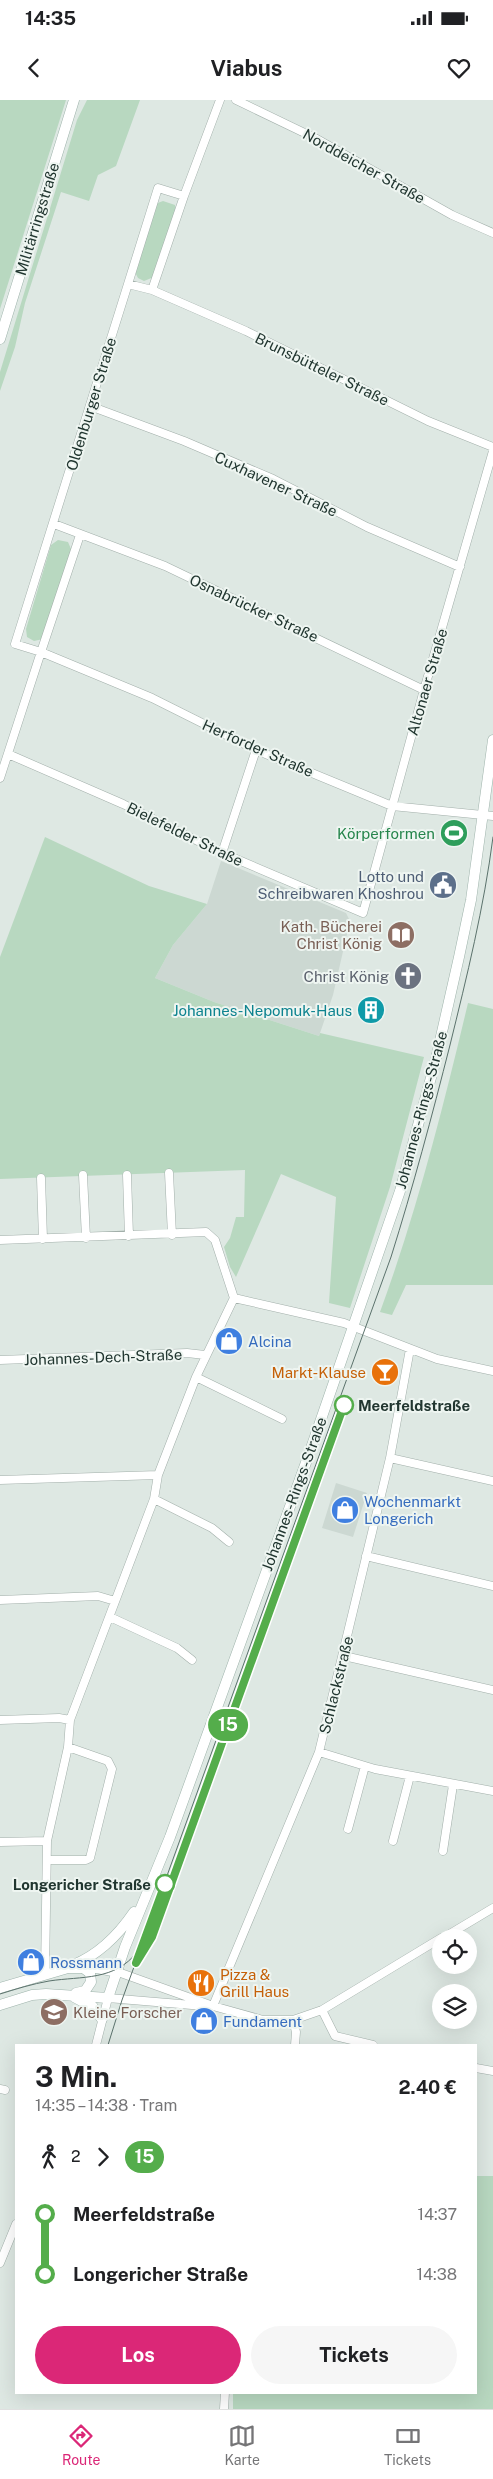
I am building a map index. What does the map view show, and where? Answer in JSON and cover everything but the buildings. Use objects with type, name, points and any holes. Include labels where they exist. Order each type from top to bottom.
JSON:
[{"type":"street","name":"Militärringstraße","points":[[0,339],[74,100]]},
{"type":"street","points":[[128,284],[152,290],[184,196],[220,100]]},
{"type":"street","name":"Norddeicher Straße","points":[[236,100],[315,138],[452,215],[493,233]]},
{"type":"street","name":"Oldenburger Straße","points":[[41,652],[15,644],[158,188],[184,196]]},
{"type":"street","name":"Brunsbütteler Straße","points":[[152,290],[246,331],[428,421],[493,447]]},
{"type":"street","name":"Cuxhavener Straße","points":[[90,406],[274,479],[367,527],[460,567]]},
{"type":"street","name":"Altonaer Straße","points":[[363,913],[424,690],[493,451]]},
{"type":"street","points":[[0,778],[80,535],[54,524]]},
{"type":"street","name":"Osnabrücker Straße","points":[[80,535],[164,566],[424,690]]},
{"type":"street","name":"Herforder Straße","points":[[41,652],[152,698],[256,750],[392,806],[488,816]]},
{"type":"street","name":"Johannes-Rings-Straße","points":[[108,1998],[125,1947],[170,1837],[354,1326],[416,1136],[453,981],[488,816],[493,740]]},
{"type":"street","points":[[222,853],[256,750]]},
{"type":"street","name":"Bielefelder Straße","points":[[8,754],[123,804],[222,853],[363,913]]},
{"type":"street","points":[[170,1173],[172,1235]]},
{"type":"street","points":[[83,1175],[86,1238]]},
{"type":"street","points":[[126,1175],[129,1236]]},
{"type":"street","points":[[41,1178],[43,1240]]},
{"type":"street","points":[[0,1240],[172,1235],[206,1232],[212,1236],[234,1298],[196,1377],[158,1475],[154,1499],[70,1720],[68,1747],[47,1841],[46,1974]]},
{"type":"street","points":[[234,1298],[354,1326],[437,1359],[493,1372]]},
{"type":"street","name":"Schlackstraße","points":[[213,2006],[319,1752],[344,1656],[390,1458],[410,1349]]},
{"type":"street","name":"Johannes-Dech-Straße","points":[[0,1360],[187,1353],[205,1355]]},
{"type":"street","points":[[196,1377],[282,1419]]},
{"type":"street","points":[[390,1458],[493,1481]]},
{"type":"street","points":[[0,1480],[158,1475]]},
{"type":"street","points":[[154,1499],[212,1528],[229,1542]]},
{"type":"street","points":[[366,1556],[493,1586]]},
{"type":"street","points":[[0,1600],[98,1596],[115,1600]]},
{"type":"street","points":[[110,1617],[177,1648],[192,1660]]},
{"type":"street","points":[[344,1656],[493,1690]]},
{"type":"street","points":[[0,1720],[59,1718],[70,1720]]},
{"type":"street","points":[[48,1860],[86,1860],[90,1858],[112,1769],[108,1761],[68,1747]]},
{"type":"street","points":[[319,1752],[365,1766],[452,1785],[493,1791]]},
{"type":"street","points":[[348,1829],[365,1766]]},
{"type":"street","points":[[393,1841],[410,1776]]},
{"type":"street","points":[[443,1851],[452,1785]]},
{"type":"street","points":[[0,1842],[47,1841]]},
{"type":"street","points":[[0,1988],[82,1961],[122,1929],[145,1897]]},
{"type":"street","points":[[457,1929],[493,1908]]},
{"type":"street","points":[[62,1969],[82,1967],[118,1972],[213,2006],[264,2020],[294,2020],[322,2010],[432,1944]]},
{"type":"street","points":[[67,1995],[81,1993],[89,1988],[91,1977],[82,1967]]},
{"type":"street","points":[[0,2006],[32,1995],[67,1995],[213,2006]]},
{"type":"street","points":[[67,1995],[93,2007],[102,2019]]},
{"type":"street","points":[[96,2044],[108,1998]]},
{"type":"street","points":[[322,2010],[335,2036],[369,2044]]},
{"type":"street","points":[[294,2020],[295,2044]]},
{"type":"street","points":[[477,2068],[493,2071]]},
{"type":"street","points":[[0,2263],[15,2226]]},
{"type":"street","points":[[224,2409],[225,2394]]},
{"type":"shaded area","points":[[221,861],[346,913],[350,921],[333,995],[319,1036],[214,1002],[155,978],[173,945],[207,904]]},
{"type":"shaded area","name":"Wochenmarkt Longerich","points":[[336,1483],[367,1493],[353,1537],[322,1528]]},
{"type":"green space","points":[[0,100],[66,100],[0,309]]},
{"type":"green space","points":[[87,100],[140,100],[116,166],[98,175],[89,201],[61,192],[25,303],[15,347],[0,391],[0,372],[77,120]]},
{"type":"green space","points":[[163,201],[175,205],[176,212],[154,277],[144,281],[138,278],[135,272],[155,204]]},
{"type":"green space","points":[[58,540],[68,542],[71,549],[43,639],[34,641],[27,637],[26,629],[51,545]]},
{"type":"green space","points":[[45,837],[149,886],[207,904],[173,945],[155,978],[214,1002],[319,1036],[320,1033],[424,1057],[390,1187],[350,1308],[329,1303],[336,1197],[281,1174],[236,1277],[230,1267],[224,1247],[230,1238],[236,1217],[244,1217],[245,1170],[0,1179],[0,957]]},
{"type":"green space","points":[[468,1003],[493,1009],[493,1285],[406,1285],[392,1315],[380,1312],[406,1236],[428,1159]]},
{"type":"green space","points":[[477,2176],[493,2176],[493,2409],[233,2409],[233,2394],[477,2394]]},
{"type":"tram line","points":[[108,2044],[122,2000],[391,1257],[422,1151],[469,967],[493,837]]},
{"type":"tram line","name":"15","points":[[165,1884],[136,1963],[152,1937],[344,1405]]},
{"type":"tram line","points":[[0,1994],[43,1982],[108,1973],[119,1968],[137,1952]]},
{"type":"place","name":"Körperformen","points":[[454,833]]},
{"type":"place","name":"Lotto und Schreibwaren Khoshrou","points":[[443,885]]},
{"type":"place","name":"Kath. Bücherei Christ König","points":[[401,935]]},
{"type":"place","name":"Christ König","points":[[408,976]]},
{"type":"place","name":"Johannes-Nepomuk-Haus","points":[[371,1010]]},
{"type":"place","name":"Alcina","points":[[229,1341]]},
{"type":"place","name":"Markt-Klause","points":[[385,1372]]},
{"type":"place","name":"Meerfeldstraße","points":[[344,1405]]},
{"type":"place","name":"Wochenmarkt Longerich","points":[[345,1510]]},
{"type":"place","name":"Longericher Straße","points":[[165,1884]]},
{"type":"place","name":"Rossmann","points":[[31,1962]]},
{"type":"place","name":"Pizza & Grill Haus","points":[[201,1983]]},
{"type":"place","name":"Kleine Forscher","points":[[54,2012]]},
{"type":"place","name":"Fundament","points":[[204,2021]]}]
